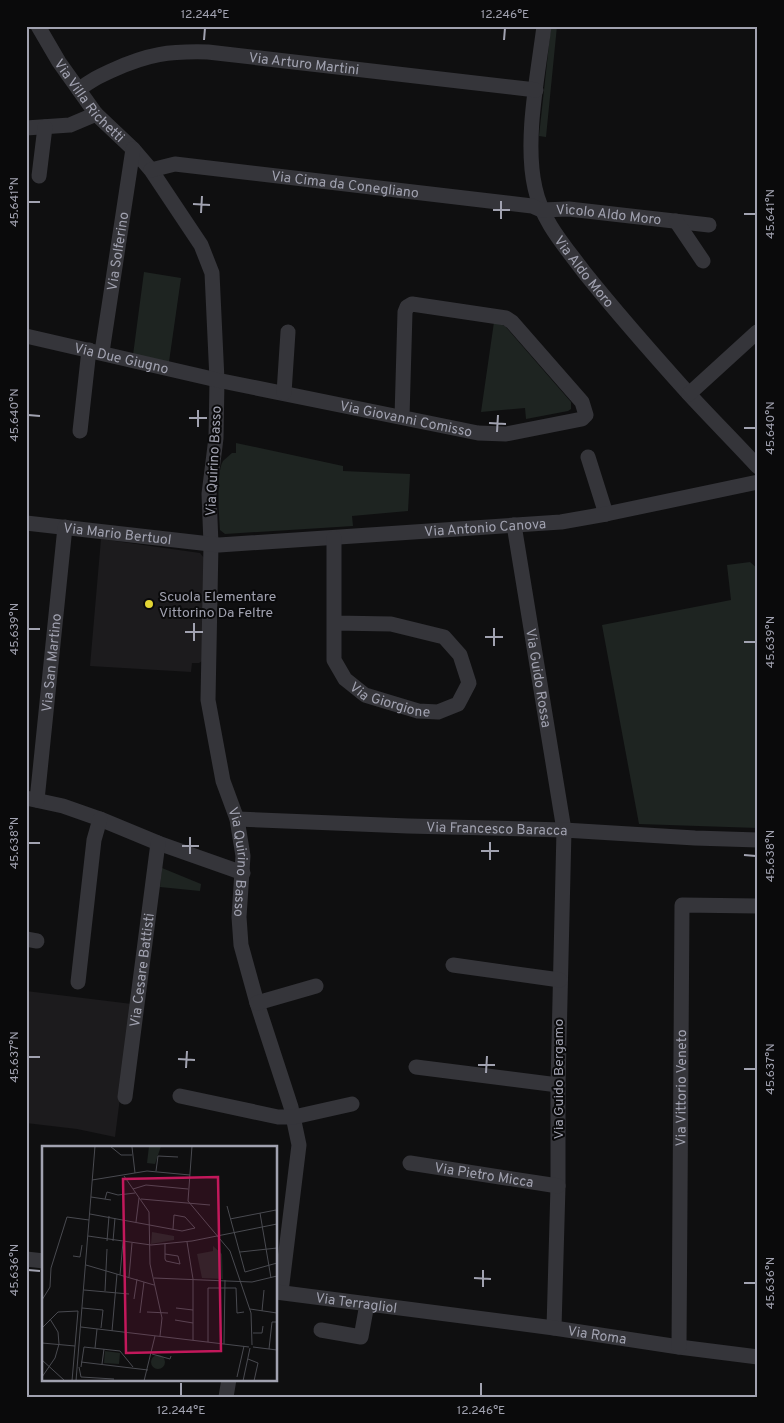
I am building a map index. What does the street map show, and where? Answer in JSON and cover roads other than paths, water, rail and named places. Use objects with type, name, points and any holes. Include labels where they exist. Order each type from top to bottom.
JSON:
[{"type":"street","name":"Via Villa Richetti","points":[[38,26],[59,62],[96,114],[133,149],[151,170]]},
{"type":"street","name":"Via Aldo Moro","points":[[544,26],[536,90],[531,155],[535,189],[541,210],[548,224],[604,297],[689,394],[758,467]]},
{"type":"street","name":"Via Arturo Martini","points":[[79,90],[90,81],[136,60],[170,52],[208,52],[536,90]]},
{"type":"street","points":[[26,128],[70,125],[96,114]]},
{"type":"street","points":[[39,176],[45,127]]},
{"type":"street","name":"Via Solferino","points":[[80,431],[133,149]]},
{"type":"street","name":"Via Cima da Conegliano","points":[[151,170],[175,164],[522,205],[541,210]]},
{"type":"street","name":"Via Quirino Basso","points":[[151,170],[201,244],[212,273],[217,380],[216,438],[209,494],[211,544],[208,700],[223,781],[236,819],[243,856],[239,931],[256,1003],[294,1117],[299,1145],[278,1292]]},
{"type":"street","name":"Vicolo Aldo Moro","points":[[541,210],[569,209],[709,225]]},
{"type":"street","name":"Vicolo Aldo Moro","points":[[676,221],[703,261]]},
{"type":"street","name":"Via Giovanni Comisso","points":[[217,380],[478,433],[506,434],[582,419],[586,415],[582,402],[512,322],[506,318],[412,304],[407,307],[405,312],[402,417]]},
{"type":"street","points":[[284,394],[288,332]]},
{"type":"street","points":[[689,394],[757,332]]},
{"type":"street","name":"Via Due Giugno","points":[[26,336],[217,380]]},
{"type":"street","points":[[588,457],[606,514]]},
{"type":"street","name":"Via Antonio Canova","points":[[211,544],[334,538],[561,522],[758,482]]},
{"type":"street","name":"Via Mario Bertuol","points":[[26,523],[211,544]]},
{"type":"street","name":"Via Guido Rossa","points":[[514,525],[564,830]]},
{"type":"street","name":"Via San Martino","points":[[32,799],[65,527]]},
{"type":"street","name":"Via Giorgione","points":[[334,538],[334,623],[334,660],[345,679],[365,695],[418,710],[438,712],[458,704],[469,683],[460,655],[444,637],[391,624],[334,623]]},
{"type":"street","points":[[32,799],[63,806],[158,843],[243,873]]},
{"type":"street","points":[[78,982],[94,840],[100,819]]},
{"type":"street","name":"Via Francesco Baracca","points":[[236,819],[564,830],[758,840]]},
{"type":"street","name":"Via Guido Bergamo","points":[[554,1328],[564,830]]},
{"type":"street","name":"Via Cesare Battisti","points":[[126,1098],[158,843]]},
{"type":"street","name":"Via Vittorio Veneto","points":[[679,1348],[682,905],[758,906]]},
{"type":"street","points":[[453,965],[560,980]]},
{"type":"street","points":[[256,1003],[316,986]]},
{"type":"street","points":[[416,1067],[558,1085]]},
{"type":"street","points":[[180,1096],[278,1117],[294,1117],[352,1104]]},
{"type":"street","name":"Via Pietro Micca","points":[[410,1163],[558,1186]]},
{"type":"street","points":[[26,1259],[42,1261]]},
{"type":"street","name":"Via Terragliol","points":[[278,1292],[436,1313]]},
{"type":"street","points":[[321,1330],[361,1337],[367,1304]]},
{"type":"street","name":"Via Roma","points":[[436,1313],[554,1328],[679,1348],[758,1357]]},
{"type":"street","points":[[226,1397],[229,1380]]},
{"type":"place","name":"Scuola Elementare Vittorino Da Feltre","points":[[149,604]]}]
